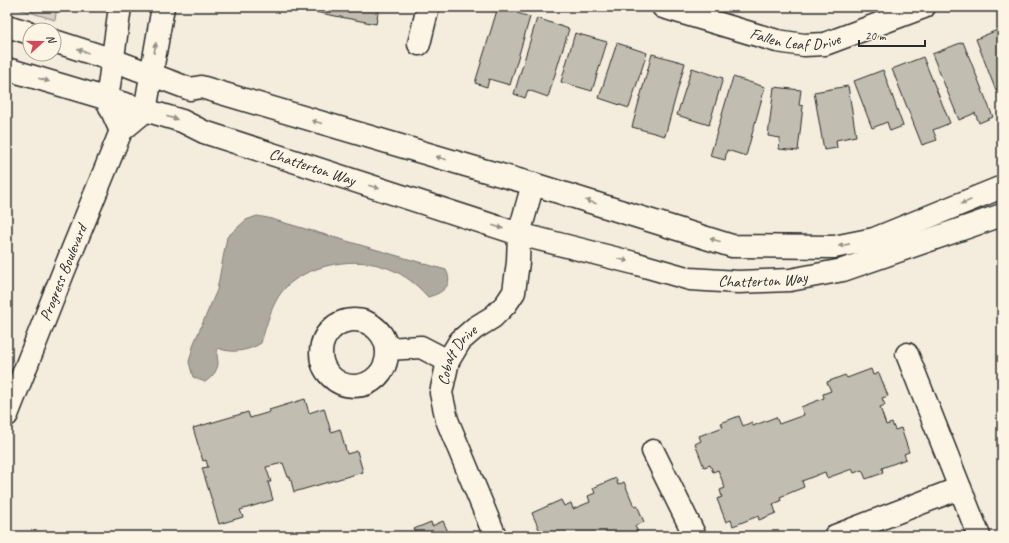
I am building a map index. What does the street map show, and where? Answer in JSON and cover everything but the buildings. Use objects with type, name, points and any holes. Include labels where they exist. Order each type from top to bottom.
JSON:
[{"type":"street","points":[[120,7],[107,100],[121,131]]},
{"type":"street","points":[[145,111],[150,75],[163,7]]},
{"type":"street","points":[[419,44],[428,7]]},
{"type":"street","name":"Fallen Leaf Drive","points":[[664,7],[777,41],[804,45],[825,44],[924,7]]},
{"type":"street","points":[[7,26],[22,31]]},
{"type":"street","name":"Chatterton Way","points":[[62,44],[112,60],[190,89],[201,87],[533,184],[732,246],[834,247],[874,239],[1002,187]]},
{"type":"street","name":"Chatterton Way","points":[[7,69],[107,100],[182,121],[212,134],[519,234],[634,263],[690,279],[738,282],[790,280],[843,270],[1002,215]]},
{"type":"street","name":"Progress Boulevard","points":[[7,416],[121,131],[145,111]]},
{"type":"street","points":[[519,234],[533,184]]},
{"type":"street","name":"Cobalt Drive","points":[[495,536],[447,420],[441,393],[448,361],[460,341],[475,328],[494,317],[506,304],[514,292],[518,262],[519,234]]},
{"type":"street","points":[[387,349],[421,347],[448,361]]},
{"type":"street","points":[[907,354],[979,536]]},
{"type":"street","points":[[653,451],[695,536]]},
{"type":"street","points":[[834,536],[960,488]]},
{"type":"shaded area","points":[[13,7],[57,7],[55,20]]},
{"type":"shaded area","points":[[257,216],[446,270],[449,280],[448,284],[442,291],[428,297],[418,286],[394,271],[382,266],[355,262],[341,263],[313,270],[293,281],[286,287],[276,301],[269,317],[261,343],[246,350],[240,351],[229,351],[218,348],[218,364],[216,370],[205,382],[193,377],[189,362],[194,343],[217,290],[227,237],[246,220]]}]
